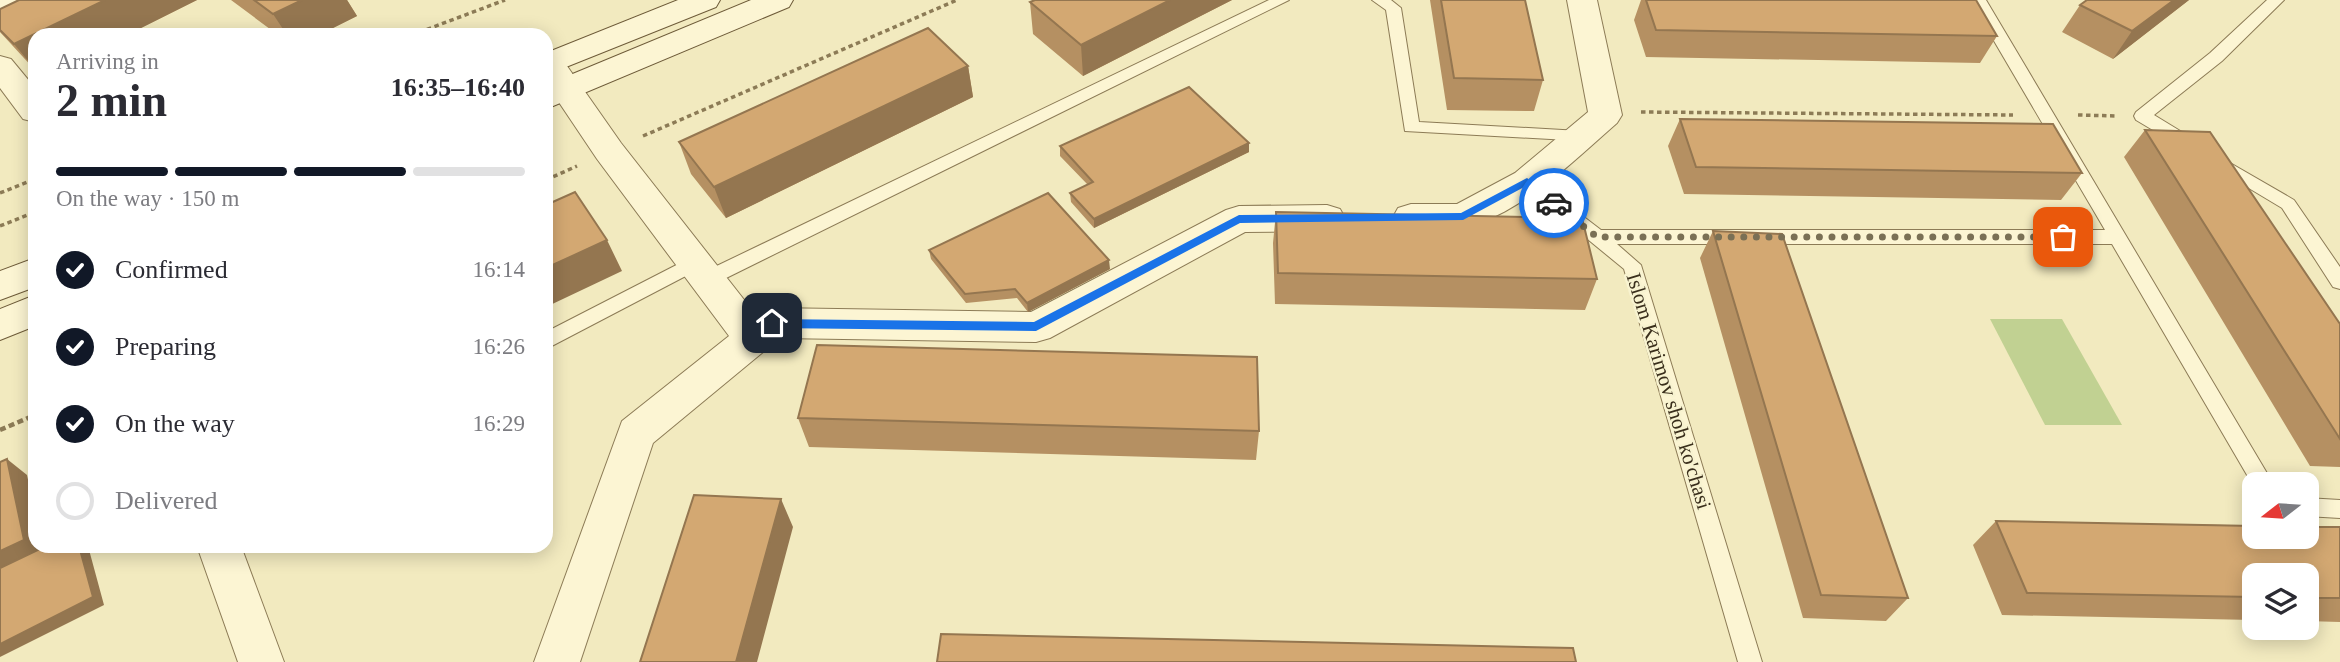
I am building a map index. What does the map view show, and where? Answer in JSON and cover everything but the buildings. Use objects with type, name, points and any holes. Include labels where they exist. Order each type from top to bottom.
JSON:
[{"type":"street","points":[[0,6],[8,0]]},
{"type":"street","points":[[553,78],[705,0]]},
{"type":"street","points":[[553,79],[778,0]]},
{"type":"street","points":[[557,662],[636,433],[751,337],[772,323],[1036,327],[1239,219],[1463,216],[1527,181],[1605,114],[1582,0]]},
{"type":"street","points":[[0,66],[28,102]]},
{"type":"street","points":[[553,80],[751,337]]},
{"type":"street","points":[[0,286],[28,275]]},
{"type":"street","points":[[0,325],[28,313]]},
{"type":"street","points":[[222,553],[261,662]]},
{"type":"lane","points":[[553,338],[1282,0]]},
{"type":"lane","points":[[1380,0],[1393,8],[1411,127],[1580,137]]},
{"type":"lane","points":[[1978,0],[2256,472]]},
{"type":"lane","points":[[2276,0],[2216,57],[2142,116],[2288,204],[2340,282]]},
{"type":"lane","name":"Islom Karimov shoh ko'chasi","points":[[1527,181],[1632,265],[1750,662]]},
{"type":"lane","points":[[1597,237],[2118,237]]},
{"type":"lane","points":[[2319,508],[2340,509]]},
{"type":"path","points":[[431,28],[505,0]]},
{"type":"path","points":[[553,177],[957,0]]},
{"type":"path","points":[[1605,114],[2142,116]]},
{"type":"path","points":[[0,193],[28,182]]},
{"type":"path","points":[[0,226],[28,215]]},
{"type":"path","points":[[0,430],[28,418]]},
{"type":"green space","points":[[1990,319],[2062,319],[2122,425],[2045,425]]},
{"type":"way so far","points":[[1554,203],[1597,237],[2063,237]]},
{"type":"route","points":[[772,323],[1036,327],[1239,219],[1463,216],[1527,181],[1554,203]]}]
